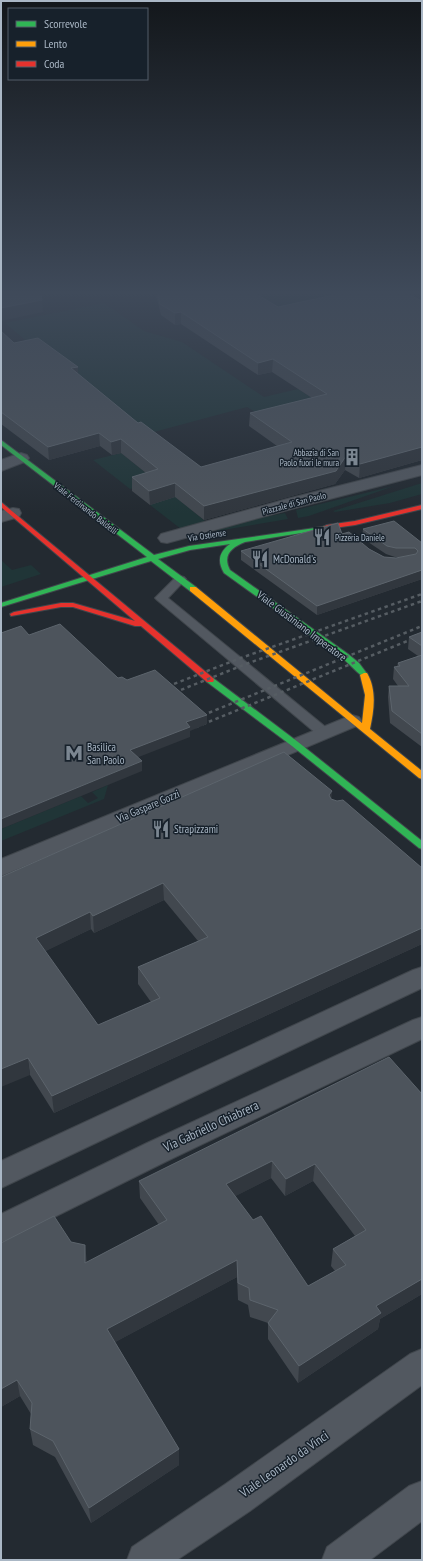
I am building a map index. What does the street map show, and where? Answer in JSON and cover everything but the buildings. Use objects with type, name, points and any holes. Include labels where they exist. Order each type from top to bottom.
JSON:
[{"type":"street","name":"Viale Ferdinando Baldelli","points":[[1,442],[151,558]]},
{"type":"street","points":[[1,466],[21,458]]},
{"type":"street","name":"Piazzale di San Paolo","points":[[167,538],[293,502],[422,470]]},
{"type":"street","name":"Via Ostiense","points":[[1,605],[151,558],[189,548],[340,525],[422,508]]},
{"type":"street","points":[[5,511],[89,577],[215,684],[295,744],[422,846]]},
{"type":"street","name":"Viale Giustiniano Imperatore","points":[[243,540],[232,545],[226,550],[222,562],[227,571],[306,627],[361,671],[367,682],[369,694],[369,713],[359,726]]},
{"type":"street","points":[[151,558],[180,579],[359,726],[421,774]]},
{"type":"street","points":[[5,616],[47,607],[73,604],[147,627]]},
{"type":"street","points":[[295,744],[323,732],[359,726]]},
{"type":"street","name":"Via Gaspare Gozzi","points":[[1,868],[295,744]]},
{"type":"street","points":[[1,1175],[422,977]]},
{"type":"street","name":"Via Gabriello Chiabrera","points":[[1,1229],[164,1148],[422,1027]]},
{"type":"street","name":"Viale Leonardo da Vinci","points":[[145,1560],[237,1498],[422,1366]]},
{"type":"street","points":[[340,1560],[422,1499]]},
{"type":"lane","points":[[340,525],[350,534]]},
{"type":"lane","points":[[180,579],[161,598],[323,732]]},
{"type":"green space","points":[[58,368],[221,368],[264,397],[298,389],[326,407],[270,421],[247,407],[139,436]]},
{"type":"green space","points":[[121,453],[157,482],[130,489],[93,460]]},
{"type":"green space","points":[[422,483],[422,494],[390,503],[335,512],[333,511]]},
{"type":"green space","points":[[162,486],[205,521],[181,529],[150,505]]},
{"type":"green space","points":[[394,486],[309,516],[298,518],[296,510]]},
{"type":"green space","points":[[285,513],[288,519],[217,531],[215,527]]},
{"type":"green space","points":[[1,560],[12,570],[31,565],[41,574],[1,587]]},
{"type":"green space","points":[[108,785],[104,799],[1,841],[1,829],[81,796],[88,803],[98,798],[92,792]]},
{"type":"railway","points":[[161,689],[238,659],[422,594]]},
{"type":"railway","points":[[168,695],[246,664],[422,601]]},
{"type":"railway","points":[[196,718],[422,626]]},
{"type":"railway","points":[[196,727],[422,635]]},
{"type":"traffic: fast","points":[[1,442],[193,589]]},
{"type":"traffic: fast","points":[[1,605],[124,566],[189,548],[327,527]]},
{"type":"traffic: fast","points":[[243,540],[228,548],[225,552],[223,560],[227,571],[345,656],[356,665],[364,675]]},
{"type":"traffic: fast","points":[[210,680],[295,744],[422,846]]},
{"type":"traffic: slow","points":[[193,589],[422,776]]},
{"type":"traffic: slow","points":[[364,675],[370,695],[365,730]]},
{"type":"traffic: jam","points":[[1,504],[210,680]]},
{"type":"traffic: jam","points":[[327,527],[355,523],[422,507]]},
{"type":"traffic: jam","points":[[14,614],[61,605],[73,605],[138,624]]},
{"type":"place","name":"Abbazia di San Paolo fuori le mura","points":[[352,457]]},
{"type":"place","name":"Pizzeria Daniele","points":[[322,537]]},
{"type":"place","name":"McDonald's","points":[[260,559]]},
{"type":"place","name":"Basilica San Paolo","points":[[74,753]]},
{"type":"place","name":"Strapizzami","points":[[161,829]]}]
